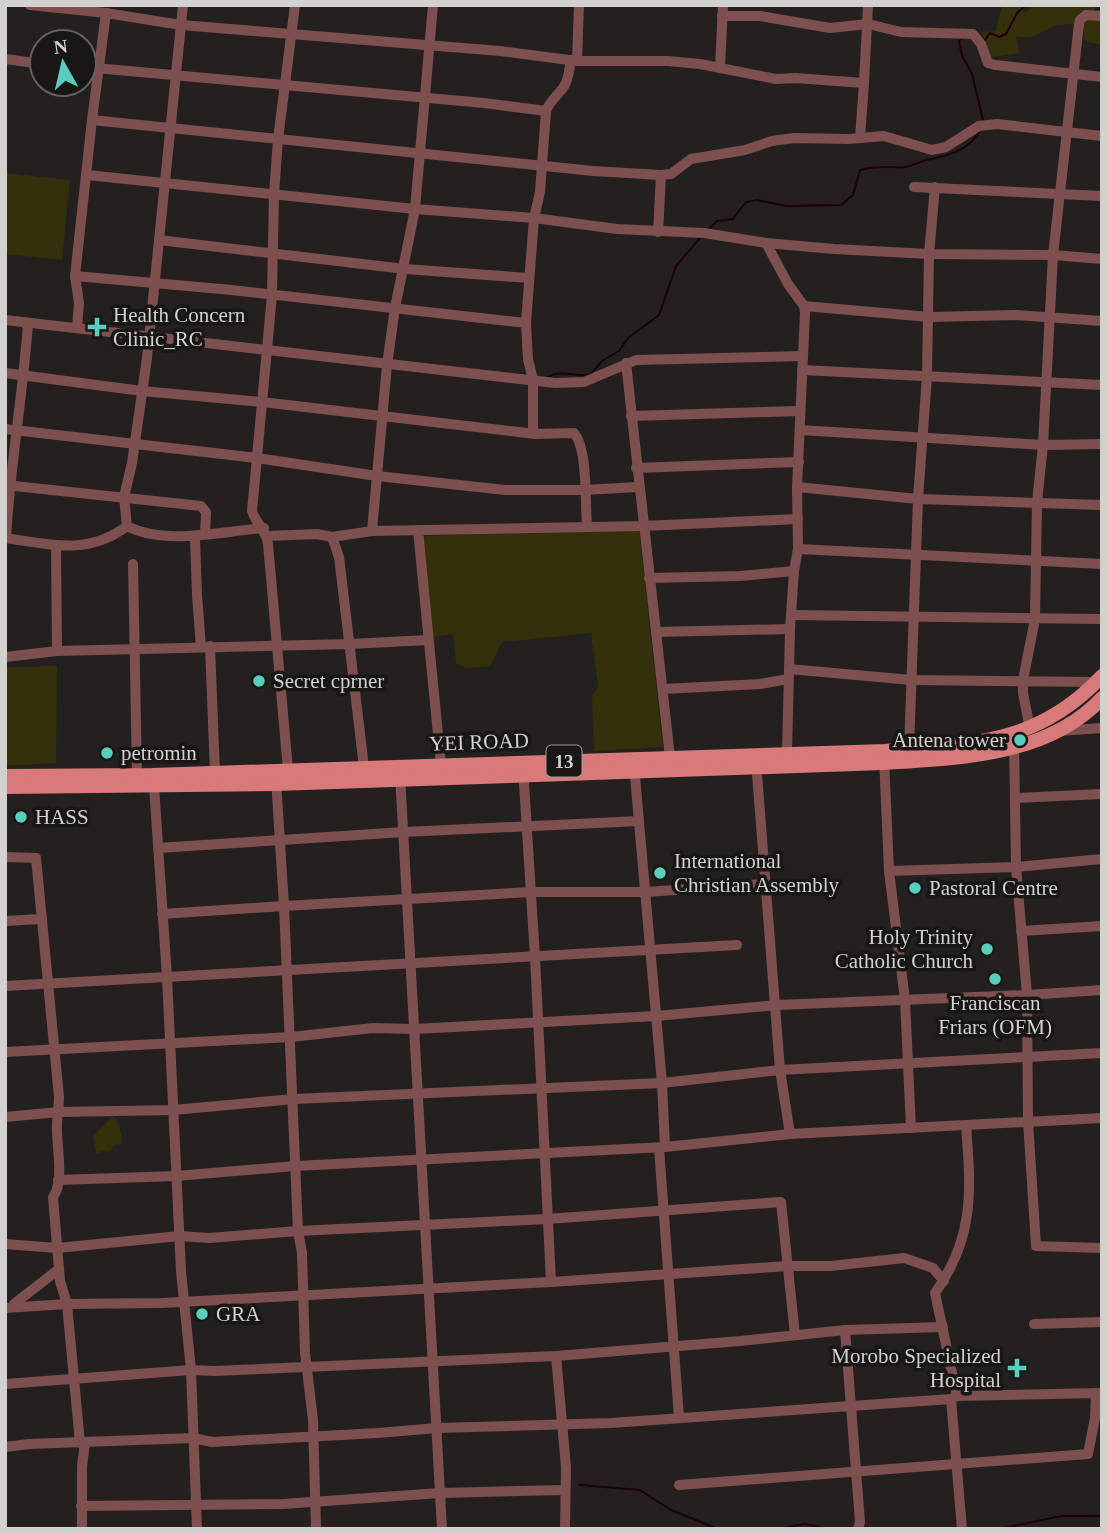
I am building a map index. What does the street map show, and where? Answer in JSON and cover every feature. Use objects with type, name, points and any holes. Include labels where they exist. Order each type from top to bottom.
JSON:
[{"type":"main road","name":"YEI ROAD","points":[[5,776],[400,773],[884,757],[909,749],[1014,741],[1072,705],[1099,679]]},
{"type":"main road","name":"YEI ROAD","points":[[634,765],[670,757],[756,761],[787,754],[947,758],[1057,731],[1090,711],[1102,698]]},
{"type":"main road","name":"YEI ROAD","points":[[5,787],[154,786],[364,767],[400,773],[441,765],[523,769]]},
{"type":"street","points":[[30,5],[66,7],[181,25],[500,51],[574,60],[667,61],[776,79],[864,83]]},
{"type":"street","points":[[127,526],[124,497],[135,445],[150,337],[183,5]]},
{"type":"street","points":[[295,5],[278,139],[272,295],[252,511],[265,532],[278,645],[280,840],[298,1231],[302,1253],[302,1296],[313,1436],[316,1529]]},
{"type":"street","points":[[372,531],[387,365],[415,209],[433,5]]},
{"type":"street","points":[[535,434],[532,418],[533,379],[528,360],[526,323],[534,218],[540,192],[547,111],[550,103],[564,87],[574,60],[579,5]]},
{"type":"street","points":[[860,138],[869,5]]},
{"type":"street","points":[[720,68],[722,10],[831,29],[868,24],[901,32],[973,34],[981,44],[988,63],[1102,77]]},
{"type":"street","points":[[78,328],[79,303],[75,276],[106,13]]},
{"type":"street","points":[[1030,729],[1023,680],[1035,619],[1037,502],[1043,445],[1053,255],[1080,20],[1086,15],[1102,16]]},
{"type":"street","points":[[5,59],[28,62]]},
{"type":"street","points":[[99,69],[547,111]]},
{"type":"street","points":[[92,120],[661,175],[671,174],[691,159],[745,150],[772,141],[810,137],[884,136],[932,150],[946,147],[973,129],[990,124],[1102,136]]},
{"type":"street","points":[[87,175],[657,232],[704,233],[834,250],[1053,255],[1102,259]]},
{"type":"street","points":[[657,232],[661,175]]},
{"type":"street","points":[[914,187],[1102,196]]},
{"type":"street","points":[[909,749],[918,499],[929,317],[929,254],[935,187]]},
{"type":"street","points":[[159,240],[405,269],[529,278]]},
{"type":"street","points":[[766,243],[788,284],[804,306],[797,549],[790,629],[787,754]]},
{"type":"street","points":[[75,276],[526,323]]},
{"type":"street","points":[[804,306],[929,317],[1050,316],[1102,321]]},
{"type":"street","points":[[5,320],[555,383],[584,382],[600,377],[625,363],[654,358],[803,356]]},
{"type":"street","points":[[28,323],[24,375],[11,429],[5,538],[56,545],[85,545],[114,536],[127,526]]},
{"type":"street","points":[[625,363],[670,757]]},
{"type":"street","points":[[802,370],[1102,385]]},
{"type":"street","points":[[5,373],[142,391],[262,402],[535,434],[574,433],[583,459],[587,526]]},
{"type":"street","points":[[631,416],[800,411]]},
{"type":"street","points":[[11,429],[505,490],[638,487]]},
{"type":"street","points":[[800,430],[1043,445],[1102,444]]},
{"type":"street","points":[[636,468],[799,462]]},
{"type":"street","points":[[7,486],[201,506],[206,512],[200,536],[215,773]]},
{"type":"street","points":[[797,488],[918,499],[1102,505]]},
{"type":"street","points":[[127,526],[146,533],[200,536],[265,532],[332,537],[372,531],[642,526],[798,519]]},
{"type":"street","points":[[418,530],[441,765]]},
{"type":"street","points":[[332,537],[339,557],[364,767]]},
{"type":"street","points":[[56,545],[57,651]]},
{"type":"street","points":[[797,549],[1102,564]]},
{"type":"street","points":[[132,564],[137,775]]},
{"type":"street","points":[[649,579],[740,576],[794,570]]},
{"type":"street","points":[[792,615],[1102,619]]},
{"type":"street","points":[[656,632],[790,629]]},
{"type":"street","points":[[5,657],[57,651],[428,640]]},
{"type":"street","points":[[663,690],[760,684],[789,674],[912,680],[1099,679]]},
{"type":"street","points":[[1057,731],[1102,728]]},
{"type":"street","points":[[1014,741],[1016,867],[1027,995],[1028,1121],[1036,1246],[1102,1248]]},
{"type":"street","points":[[884,757],[889,871],[905,1000],[911,1128]]},
{"type":"street","points":[[756,761],[780,1070],[790,1134]]},
{"type":"street","points":[[634,765],[662,1083],[664,1210],[679,1417]]},
{"type":"street","points":[[523,769],[551,1282]]},
{"type":"street","points":[[400,773],[442,1529]]},
{"type":"street","points":[[154,786],[167,977],[176,1176],[191,1370],[197,1529]]},
{"type":"street","points":[[1015,799],[1102,794]]},
{"type":"street","points":[[158,848],[404,832],[639,821]]},
{"type":"street","points":[[5,858],[36,858],[59,1112],[58,1180],[56,1193],[52,1197],[59,1269],[67,1304],[75,1378],[74,1396],[83,1443],[82,1529]]},
{"type":"street","points":[[889,871],[1016,867],[1102,859]]},
{"type":"street","points":[[162,914],[531,892],[645,892],[766,884]]},
{"type":"street","points":[[5,921],[42,919]]},
{"type":"street","points":[[1021,931],[1102,926]]},
{"type":"street","points":[[5,986],[737,945]]},
{"type":"street","points":[[5,1052],[291,1037],[373,1027],[415,1029],[656,1016],[777,1005],[1102,990]]},
{"type":"street","points":[[5,1116],[173,1110],[294,1099],[662,1083],[780,1070],[1102,1054]]},
{"type":"street","points":[[58,1180],[176,1176],[662,1147],[790,1134],[1102,1118]]},
{"type":"street","points":[[962,1529],[955,1465],[954,1398],[935,1293],[944,1281],[966,1227],[970,1185],[966,1125]]},
{"type":"street","points":[[5,1244],[57,1248],[180,1236],[209,1238],[547,1219],[781,1202],[795,1335]]},
{"type":"street","points":[[7,1307],[302,1296],[788,1266],[851,1265],[904,1258],[933,1268],[944,1281]]},
{"type":"street","points":[[7,1307],[21,1301],[59,1269]]},
{"type":"street","points":[[1034,1325],[1102,1322]]},
{"type":"street","points":[[5,1384],[191,1370],[556,1356],[845,1330],[943,1327]]},
{"type":"street","points":[[845,1330],[857,1470],[860,1522],[858,1529]]},
{"type":"street","points":[[556,1356],[562,1424],[565,1529]]},
{"type":"street","points":[[5,1447],[192,1438],[212,1441],[437,1427],[611,1423],[954,1398],[1099,1393],[1088,1454],[679,1485]]},
{"type":"street","points":[[81,1506],[283,1504],[440,1493],[565,1490]]},
{"type":"shaded area","points":[[1002,5],[1023,5],[1024,13],[1035,5],[1095,5],[1094,15],[1102,20],[1102,45],[1085,41],[1083,23],[1057,25],[1029,38],[1016,36],[1019,53],[991,57],[982,32],[996,31]]},
{"type":"shaded area","points":[[5,173],[70,180],[62,260],[5,254]]},
{"type":"shaded area","points":[[639,528],[663,747],[594,751],[592,696],[598,687],[591,633],[502,642],[490,666],[466,668],[456,663],[453,634],[432,637],[421,536]]},
{"type":"shaded area","points":[[57,666],[56,763],[5,766],[5,667]]},
{"type":"shaded area","points":[[113,1116],[117,1119],[121,1144],[115,1145],[110,1152],[102,1151],[97,1155],[93,1136]]},
{"type":"waterway","points":[[985,40],[990,33],[999,37],[1006,34],[1017,13],[1026,5]]},
{"type":"waterway","points":[[964,37],[959,41],[962,56],[972,74],[983,120]]},
{"type":"waterway","points":[[709,229],[717,221],[733,219],[746,202],[757,200],[787,206],[841,205],[853,195],[860,170],[905,167],[949,154],[969,144],[979,132]]},
{"type":"waterway","points":[[548,377],[563,373],[590,375],[602,361],[619,351],[628,338],[659,315],[676,266],[700,238]]},
{"type":"waterway","points":[[580,1485],[640,1490],[671,1510],[718,1529]]},
{"type":"waterway","points":[[999,1529],[1061,1516],[1102,1516]]},
{"type":"waterway","points":[[778,1529],[805,1524],[828,1529]]},
{"type":"waterway","points":[[950,1529],[959,1528]]},
{"type":"place","name":"Health Concern Clinic_RC","points":[[97,327]]},
{"type":"place","name":"Secret cprner","points":[[259,681]]},
{"type":"place","name":"Antena tower","points":[[1020,740]]},
{"type":"place","name":"petromin","points":[[107,753]]},
{"type":"place","name":"HASS","points":[[21,817]]},
{"type":"place","name":"International Christian Assembly","points":[[660,873]]},
{"type":"place","name":"Pastoral Centre","points":[[915,888]]},
{"type":"place","name":"Holy Trinity Catholic Church","points":[[987,949]]},
{"type":"place","name":"Franciscan Friars (OFM)","points":[[995,979]]},
{"type":"place","name":"GRA","points":[[202,1314]]},
{"type":"place","name":"Morobo Specialized Hospital","points":[[1017,1368]]}]
